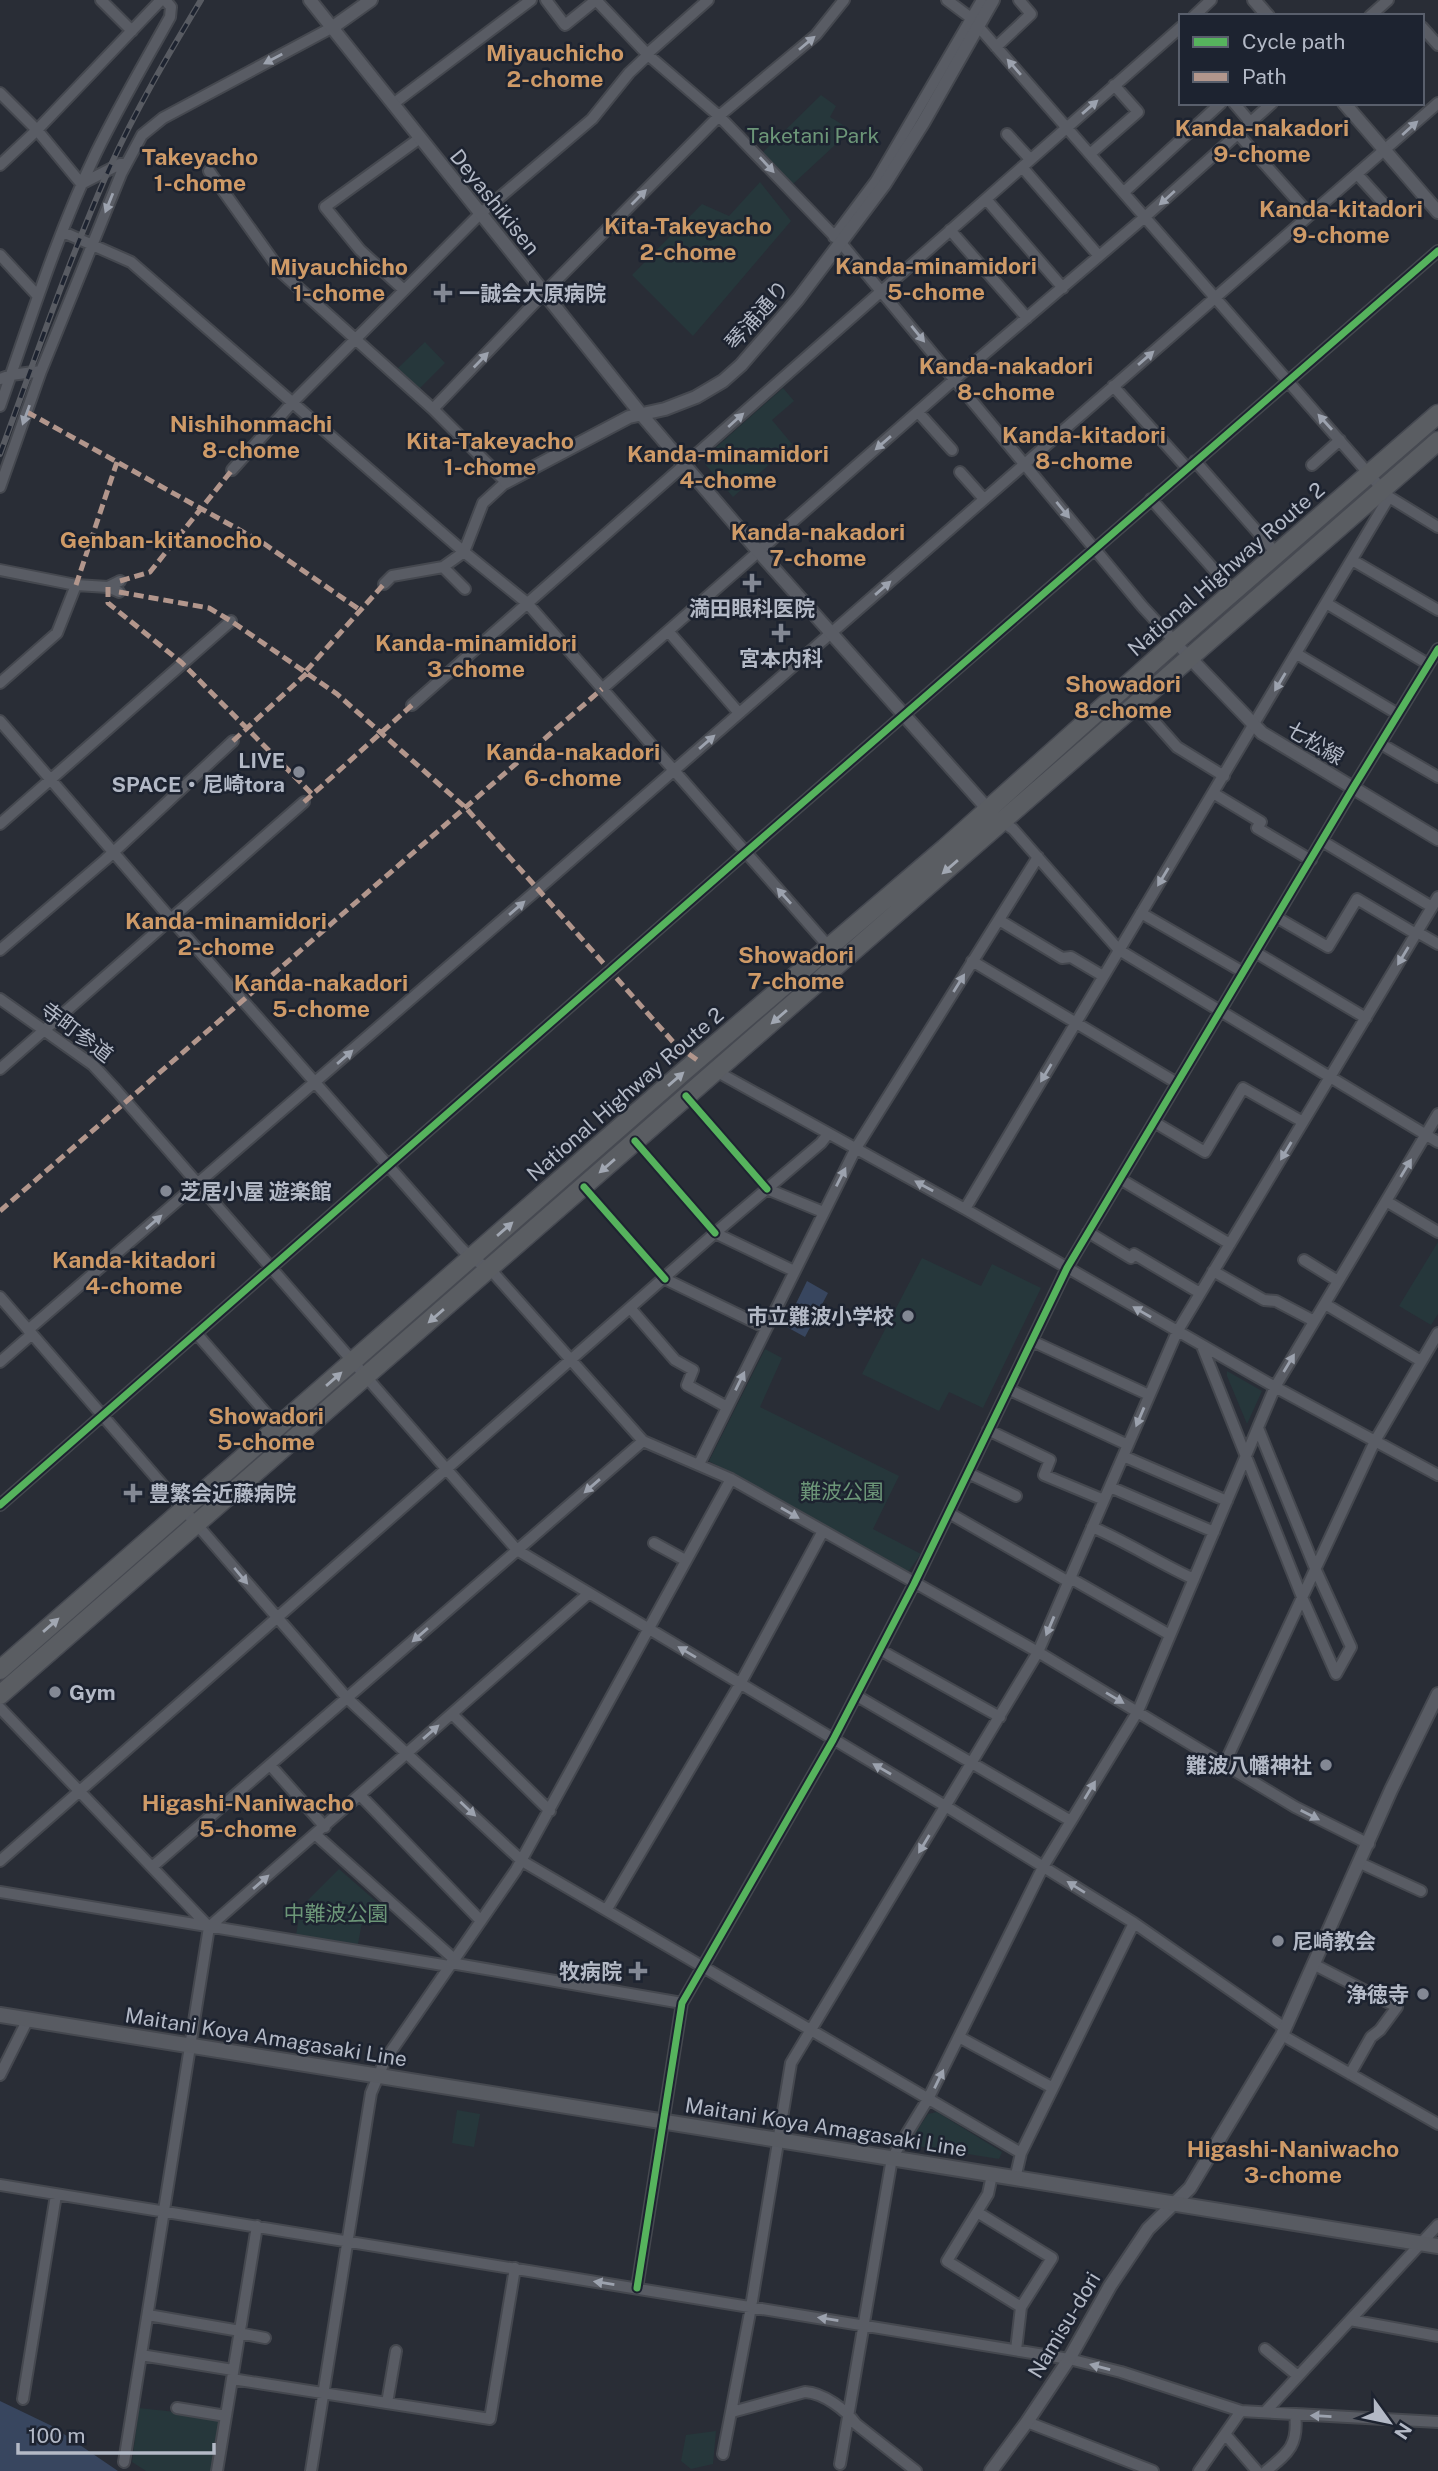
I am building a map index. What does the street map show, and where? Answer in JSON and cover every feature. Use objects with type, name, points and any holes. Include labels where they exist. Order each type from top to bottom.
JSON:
[{"type":"highway","name":"National Highway Route 2","points":[[0,1695],[717,1071],[994,816],[1174,643],[1438,414]]},
{"type":"highway","name":"National Highway Route 2","points":[[0,1670],[829,947],[1137,702],[1386,493],[1438,441]]},
{"type":"main road","name":"Maitani Koya Amagasaki Line","points":[[0,2015],[1438,2246]]},
{"type":"street","points":[[101,0],[132,31]]},
{"type":"street","points":[[0,165],[37,131],[163,0],[171,7],[170,17],[96,153],[83,183],[37,295],[20,353],[6,377],[0,406]]},
{"type":"street","name":"Deyashikisen","points":[[310,0],[641,414],[759,552],[994,816]]},
{"type":"street","points":[[0,487],[41,372],[92,244],[126,164],[142,135],[163,118],[333,27],[371,0]]},
{"type":"street","points":[[393,104],[531,0]]},
{"type":"street","points":[[546,0],[565,25],[596,0],[648,55],[719,116],[882,290],[1094,548],[1174,643],[1189,657]]},
{"type":"street","points":[[232,470],[293,402],[480,214],[593,119],[629,73],[708,0]]},
{"type":"street","points":[[433,409],[719,116],[816,35],[844,0]]},
{"type":"street","points":[[947,0],[974,22],[1386,493],[1438,527]]},
{"type":"street","points":[[974,22],[982,0]]},
{"type":"street","name":"琴浦通り","points":[[464,552],[483,503],[506,482],[629,417],[678,405],[696,397],[733,373],[770,332],[838,240],[884,186],[905,153],[974,22],[993,0]]},
{"type":"street","points":[[996,47],[1031,13],[1018,0]]},
{"type":"street","points":[[1196,14],[1211,0]]},
{"type":"street","points":[[1254,0],[1266,14]]},
{"type":"street","points":[[1372,14],[1388,0]]},
{"type":"street","points":[[412,705],[1179,29]]},
{"type":"street","points":[[1424,29],[1438,45]]},
{"type":"street","points":[[1090,153],[1138,112],[1115,85]]},
{"type":"street","points":[[0,93],[83,183]]},
{"type":"street","points":[[0,1362],[30,1332],[199,1183],[1438,103]]},
{"type":"street","points":[[1124,192],[1219,105]]},
{"type":"street","points":[[1236,105],[1251,123]]},
{"type":"street","points":[[602,689],[1270,105]]},
{"type":"street","points":[[1346,105],[1438,212]]},
{"type":"street","points":[[1007,134],[1026,163],[1099,256]]},
{"type":"street","points":[[1238,134],[1310,215]]},
{"type":"street","points":[[404,290],[360,250],[325,207],[420,138]]},
{"type":"street","points":[[83,183],[120,164],[126,164]]},
{"type":"street","points":[[209,171],[282,273],[433,409],[506,482]]},
{"type":"street","points":[[1357,174],[1386,206]]},
{"type":"street","points":[[986,199],[1063,288]]},
{"type":"street","points":[[950,230],[1027,318]]},
{"type":"street","points":[[63,232],[131,262],[464,552],[527,603],[829,947]]},
{"type":"street","points":[[0,1505],[1094,548],[1438,251]]},
{"type":"street","points":[[0,255],[37,295]]},
{"type":"street","points":[[6,377],[41,372]]},
{"type":"street","points":[[1113,386],[1277,554]]},
{"type":"street","points":[[918,412],[951,450]]},
{"type":"street","points":[[1312,465],[1340,440]]},
{"type":"street","points":[[960,472],[984,499]]},
{"type":"street","points":[[965,1209],[1297,654],[1352,560],[1386,493]]},
{"type":"street","points":[[1151,499],[1234,592]]},
{"type":"street","points":[[384,584],[392,576],[443,567],[464,552]]},
{"type":"street","points":[[1352,560],[1438,610]]},
{"type":"street","points":[[443,567],[465,589]]},
{"type":"street","points":[[0,570],[76,585],[116,587]]},
{"type":"street","points":[[0,683],[57,633],[76,585]]},
{"type":"street","points":[[1326,603],[1429,664]]},
{"type":"street","points":[[0,824],[231,621]]},
{"type":"street","points":[[667,631],[739,713]]},
{"type":"street","points":[[637,2288],[682,2003],[834,1740],[914,1584],[1067,1268],[1438,650]]},
{"type":"street","points":[[1297,654],[1398,714]]},
{"type":"street","name":"七松線","points":[[1189,657],[1253,726],[1438,839]]},
{"type":"street","points":[[1137,702],[1177,747],[1224,776]]},
{"type":"street","points":[[0,721],[471,1258],[490,1269],[643,1441],[731,1479],[1038,1652],[1295,1807],[1368,1844]]},
{"type":"street","points":[[0,950],[113,852],[233,741]]},
{"type":"street","points":[[1381,744],[1438,777]]},
{"type":"street","points":[[1213,793],[1261,822],[1257,828],[1311,860]]},
{"type":"street","points":[[0,1069],[304,802]]},
{"type":"street","points":[[994,816],[1013,829],[1119,950],[1438,1142]]},
{"type":"street","points":[[723,2454],[751,2307],[789,2069],[1038,1652],[1177,1332],[1435,902],[1322,841]]},
{"type":"street","points":[[699,1464],[856,1148],[1038,857]]},
{"type":"street","points":[[1276,917],[1328,947],[1357,899],[1438,944]]},
{"type":"street","points":[[1141,913],[1243,972]]},
{"type":"street","points":[[999,920],[1062,958],[1071,957],[1103,976]]},
{"type":"street","points":[[1255,952],[1366,1018]]},
{"type":"street","points":[[972,961],[1177,1083]]},
{"type":"street","name":"寺町参道","points":[[0,999],[93,1065],[199,1183],[517,1550],[947,1807],[1135,1923],[1283,2031],[1350,2074],[1438,2124]]},
{"type":"street","points":[[697,1060],[965,1209],[1275,1387],[1438,1475]]},
{"type":"street","points":[[1154,1122],[1205,1152],[1243,1088],[1303,1122]]},
{"type":"street","points":[[841,2463],[892,2158],[929,2099],[1043,1867],[1138,1712],[1275,1387],[1438,1114]]},
{"type":"street","points":[[0,1861],[821,1143],[828,1134]]},
{"type":"street","points":[[1120,1179],[1230,1244]]},
{"type":"street","points":[[767,1189],[823,1212]]},
{"type":"street","points":[[1386,1201],[1438,1232]]},
{"type":"street","points":[[1088,1232],[1132,1258],[1134,1254],[1200,1293]]},
{"type":"street","points":[[715,1233],[794,1271]]},
{"type":"street","points":[[1304,1260],[1338,1281]]},
{"type":"street","points":[[1213,1271],[1264,1300],[1276,1301],[1314,1321]]},
{"type":"street","points":[[665,1279],[766,1328]]},
{"type":"street","points":[[0,1297],[347,1698],[522,1861],[1021,2153]]},
{"type":"street","points":[[1325,1304],[1422,1361]]},
{"type":"street","points":[[631,1309],[675,1360],[694,1370],[687,1385],[727,1407]]},
{"type":"street","points":[[196,1333],[279,1428]]},
{"type":"street","points":[[1224,1765],[1375,1441],[1422,1361],[1434,1350],[1438,1333]]},
{"type":"street","points":[[1032,1341],[1149,1395]]},
{"type":"street","points":[[1202,1346],[1302,1597],[1336,1674],[1351,1647],[1315,1568],[1258,1428]]},
{"type":"street","points":[[1008,1390],[1227,1502]]},
{"type":"street","points":[[988,1430],[1050,1460],[1044,1475],[1104,1500]]},
{"type":"street","points":[[152,1867],[643,1441]]},
{"type":"street","points":[[968,1473],[1016,1496]]},
{"type":"street","points":[[311,2471],[346,2240],[371,2093],[378,2076],[385,2060],[522,1861],[731,1479]]},
{"type":"street","points":[[1110,1487],[1214,1532]]},
{"type":"street","points":[[948,1513],[1170,1635]]},
{"type":"street","points":[[1092,1527],[1194,1579]]},
{"type":"street","points":[[607,1909],[740,1684],[823,1531]]},
{"type":"street","points":[[654,1543],[685,1560]]},
{"type":"street","points":[[124,2462],[209,1927],[588,1594]]},
{"type":"street","points":[[880,1650],[1000,1717]]},
{"type":"street","name":"Namisu-dori","points":[[991,2471],[1069,2359],[1110,2286],[1148,2229],[1190,2188],[1283,2031],[1391,1790],[1438,1693]]},
{"type":"street","points":[[857,1696],[1071,1821]]},
{"type":"street","points":[[0,1708],[209,1927]]},
{"type":"street","points":[[452,1714],[550,1811]]},
{"type":"street","points":[[270,1765],[325,1827]]},
{"type":"street","points":[[360,1795],[481,1921]]},
{"type":"street","points":[[316,1835],[451,1963]]},
{"type":"street","points":[[1360,1863],[1418,1886]]},
{"type":"street","points":[[0,1892],[451,1963],[682,2003]]},
{"type":"street","points":[[1015,2179],[1021,2153],[1135,1923]]},
{"type":"street","points":[[1312,1964],[1396,2007],[1380,2030],[1371,2037],[1350,2074]]},
{"type":"street","points":[[0,2075],[28,2019]]},
{"type":"street","points":[[959,2037],[1052,2088]]},
{"type":"street","points":[[992,2175],[988,2194],[947,2261],[1021,2306]]},
{"type":"street","points":[[0,2185],[1069,2359],[1121,2372],[1241,2411],[1438,2422]]},
{"type":"street","points":[[23,2399],[56,2195]]},
{"type":"street","points":[[977,2212],[1052,2258],[1021,2306],[1016,2350]]},
{"type":"street","points":[[1265,2412],[1438,2225]]},
{"type":"street","points":[[217,2471],[257,2226]]},
{"type":"street","points":[[141,2355],[322,2393],[491,2419],[515,2268]]},
{"type":"street","points":[[148,2315],[265,2337]]},
{"type":"street","points":[[1350,2320],[1438,2336]]},
{"type":"street","points":[[1265,2350],[1298,2376]]},
{"type":"street","points":[[387,2403],[397,2351]]},
{"type":"street","points":[[732,2412],[806,2392],[815,2392],[849,2415],[856,2424],[916,2471]]},
{"type":"street","points":[[177,2408],[226,2416]]},
{"type":"street","points":[[1199,2471],[1241,2411]]},
{"type":"street","points":[[1266,2471],[1289,2452],[1293,2445],[1295,2414]]},
{"type":"street","points":[[1027,2422],[1153,2471]]},
{"type":"street","points":[[1225,2434],[1257,2471]]},
{"type":"green space","name":"Taketani Park","points":[[821,95],[836,106],[830,117],[848,128],[834,146],[793,184],[762,153]]},
{"type":"green space","points":[[760,182],[791,221],[693,336],[632,275],[702,204],[729,216]]},
{"type":"green space","points":[[425,342],[445,363],[419,389],[398,368]]},
{"type":"green space","points":[[783,388],[794,401],[772,420],[792,444],[733,497],[705,464],[705,457]]},
{"type":"green space","points":[[1438,1242],[1438,1314],[1431,1325],[1399,1306]]},
{"type":"green space","points":[[922,1258],[981,1286],[992,1264],[1041,1288],[983,1408],[949,1392],[939,1411],[862,1374]]},
{"type":"green space","name":"難波公園","points":[[765,1349],[782,1358],[760,1407],[899,1476],[873,1529],[921,1554],[908,1572],[709,1461]]},
{"type":"green space","points":[[1227,1371],[1262,1391],[1247,1424],[1227,1376]]},
{"type":"green space","name":"中難波公園","points":[[339,1869],[378,1903],[362,1922],[358,1944],[296,1935],[301,1907]]},
{"type":"green space","points":[[457,2110],[480,2114],[474,2147],[452,2143]]},
{"type":"green space","points":[[937,2112],[1002,2152],[999,2159],[911,2145],[910,2141],[928,2114]]},
{"type":"green space","points":[[139,2408],[221,2417],[213,2471],[146,2471],[132,2462]]},
{"type":"green space","points":[[716,2431],[713,2464],[691,2469],[681,2461],[686,2435]]},
{"type":"water","points":[[807,1281],[828,1293],[805,1337],[785,1326]]},
{"type":"water","points":[[0,2401],[52,2426],[118,2471],[0,2471]]},
{"type":"railway","points":[[0,454],[66,275],[109,169],[164,62],[201,0]]},
{"type":"marked path","points":[[27,412],[263,543],[360,610]]},
{"type":"marked path","points":[[76,585],[117,462]]},
{"type":"marked path","points":[[120,581],[150,572],[232,470]]},
{"type":"marked path","points":[[306,671],[384,584]]},
{"type":"marked path","points":[[108,587],[108,603],[182,663],[313,795]]},
{"type":"marked path","points":[[119,592],[209,608],[337,694],[466,808],[674,1043],[697,1060]]},
{"type":"marked path","points":[[233,741],[307,673]]},
{"type":"marked path","points":[[0,1211],[602,689]]},
{"type":"marked path","points":[[304,802],[412,705]]},
{"type":"cycle path","points":[[0,1505],[1438,251]]},
{"type":"cycle path","points":[[637,2288],[682,2003],[833,1740],[914,1584],[1067,1268],[1438,649]]},
{"type":"cycle path","points":[[686,1096],[767,1189]]},
{"type":"cycle path","points":[[635,1141],[715,1233]]},
{"type":"cycle path","points":[[584,1187],[665,1279]]},
{"type":"place","name":"一誠会大原病院","points":[[443,293]]},
{"type":"place","name":"満田眼科医院","points":[[752,583]]},
{"type":"place","name":"宮本内科","points":[[781,633]]},
{"type":"place","name":"LIVE SPACE・尼崎tora","points":[[299,772]]},
{"type":"place","name":"芝居小屋 遊楽館","points":[[166,1191]]},
{"type":"place","name":"市立難波小学校","points":[[908,1316]]},
{"type":"place","name":"豊繁会近藤病院","points":[[133,1493]]},
{"type":"place","name":"Gym","points":[[55,1692]]},
{"type":"place","name":"難波八幡神社","points":[[1326,1765]]},
{"type":"place","name":"尼崎教会","points":[[1278,1941]]},
{"type":"place","name":"牧病院","points":[[638,1971]]},
{"type":"place","name":"浄徳寺","points":[[1423,1994]]},
{"type":"district","name":"Miyauchicho 2-chome","points":[[555,65]]},
{"type":"district","name":"Kanda-nakadori 9-chome","points":[[1262,140]]},
{"type":"district","name":"Takeyacho 1-chome","points":[[200,169]]},
{"type":"district","name":"Kanda-kitadori 9-chome","points":[[1341,221]]},
{"type":"district","name":"Kita-Takeyacho 2-chome","points":[[688,238]]},
{"type":"district","name":"Kanda-minamidori 5-chome","points":[[936,278]]},
{"type":"district","name":"Miyauchicho 1-chome","points":[[339,279]]},
{"type":"district","name":"Kanda-nakadori 8-chome","points":[[1006,378]]},
{"type":"district","name":"Nishihonmachi 8-chome","points":[[251,436]]},
{"type":"district","name":"Kanda-kitadori 8-chome","points":[[1084,447]]},
{"type":"district","name":"Kita-Takeyacho 1-chome","points":[[490,453]]},
{"type":"district","name":"Kanda-minamidori 4-chome","points":[[728,466]]},
{"type":"district","name":"Genban-kitanocho","points":[[161,539]]},
{"type":"district","name":"Kanda-nakadori 7-chome","points":[[818,544]]},
{"type":"district","name":"Kanda-minamidori 3-chome","points":[[476,655]]},
{"type":"district","name":"Showadori 8-chome","points":[[1123,696]]},
{"type":"district","name":"Kanda-nakadori 6-chome","points":[[573,764]]},
{"type":"district","name":"Kanda-minamidori 2-chome","points":[[226,933]]},
{"type":"district","name":"Showadori 7-chome","points":[[796,967]]},
{"type":"district","name":"Kanda-nakadori 5-chome","points":[[321,995]]},
{"type":"district","name":"Kanda-kitadori 4-chome","points":[[134,1272]]},
{"type":"district","name":"Showadori 5-chome","points":[[266,1428]]},
{"type":"district","name":"Higashi-Naniwacho 5-chome","points":[[248,1815]]},
{"type":"district","name":"Higashi-Naniwacho 3-chome","points":[[1293,2161]]}]
